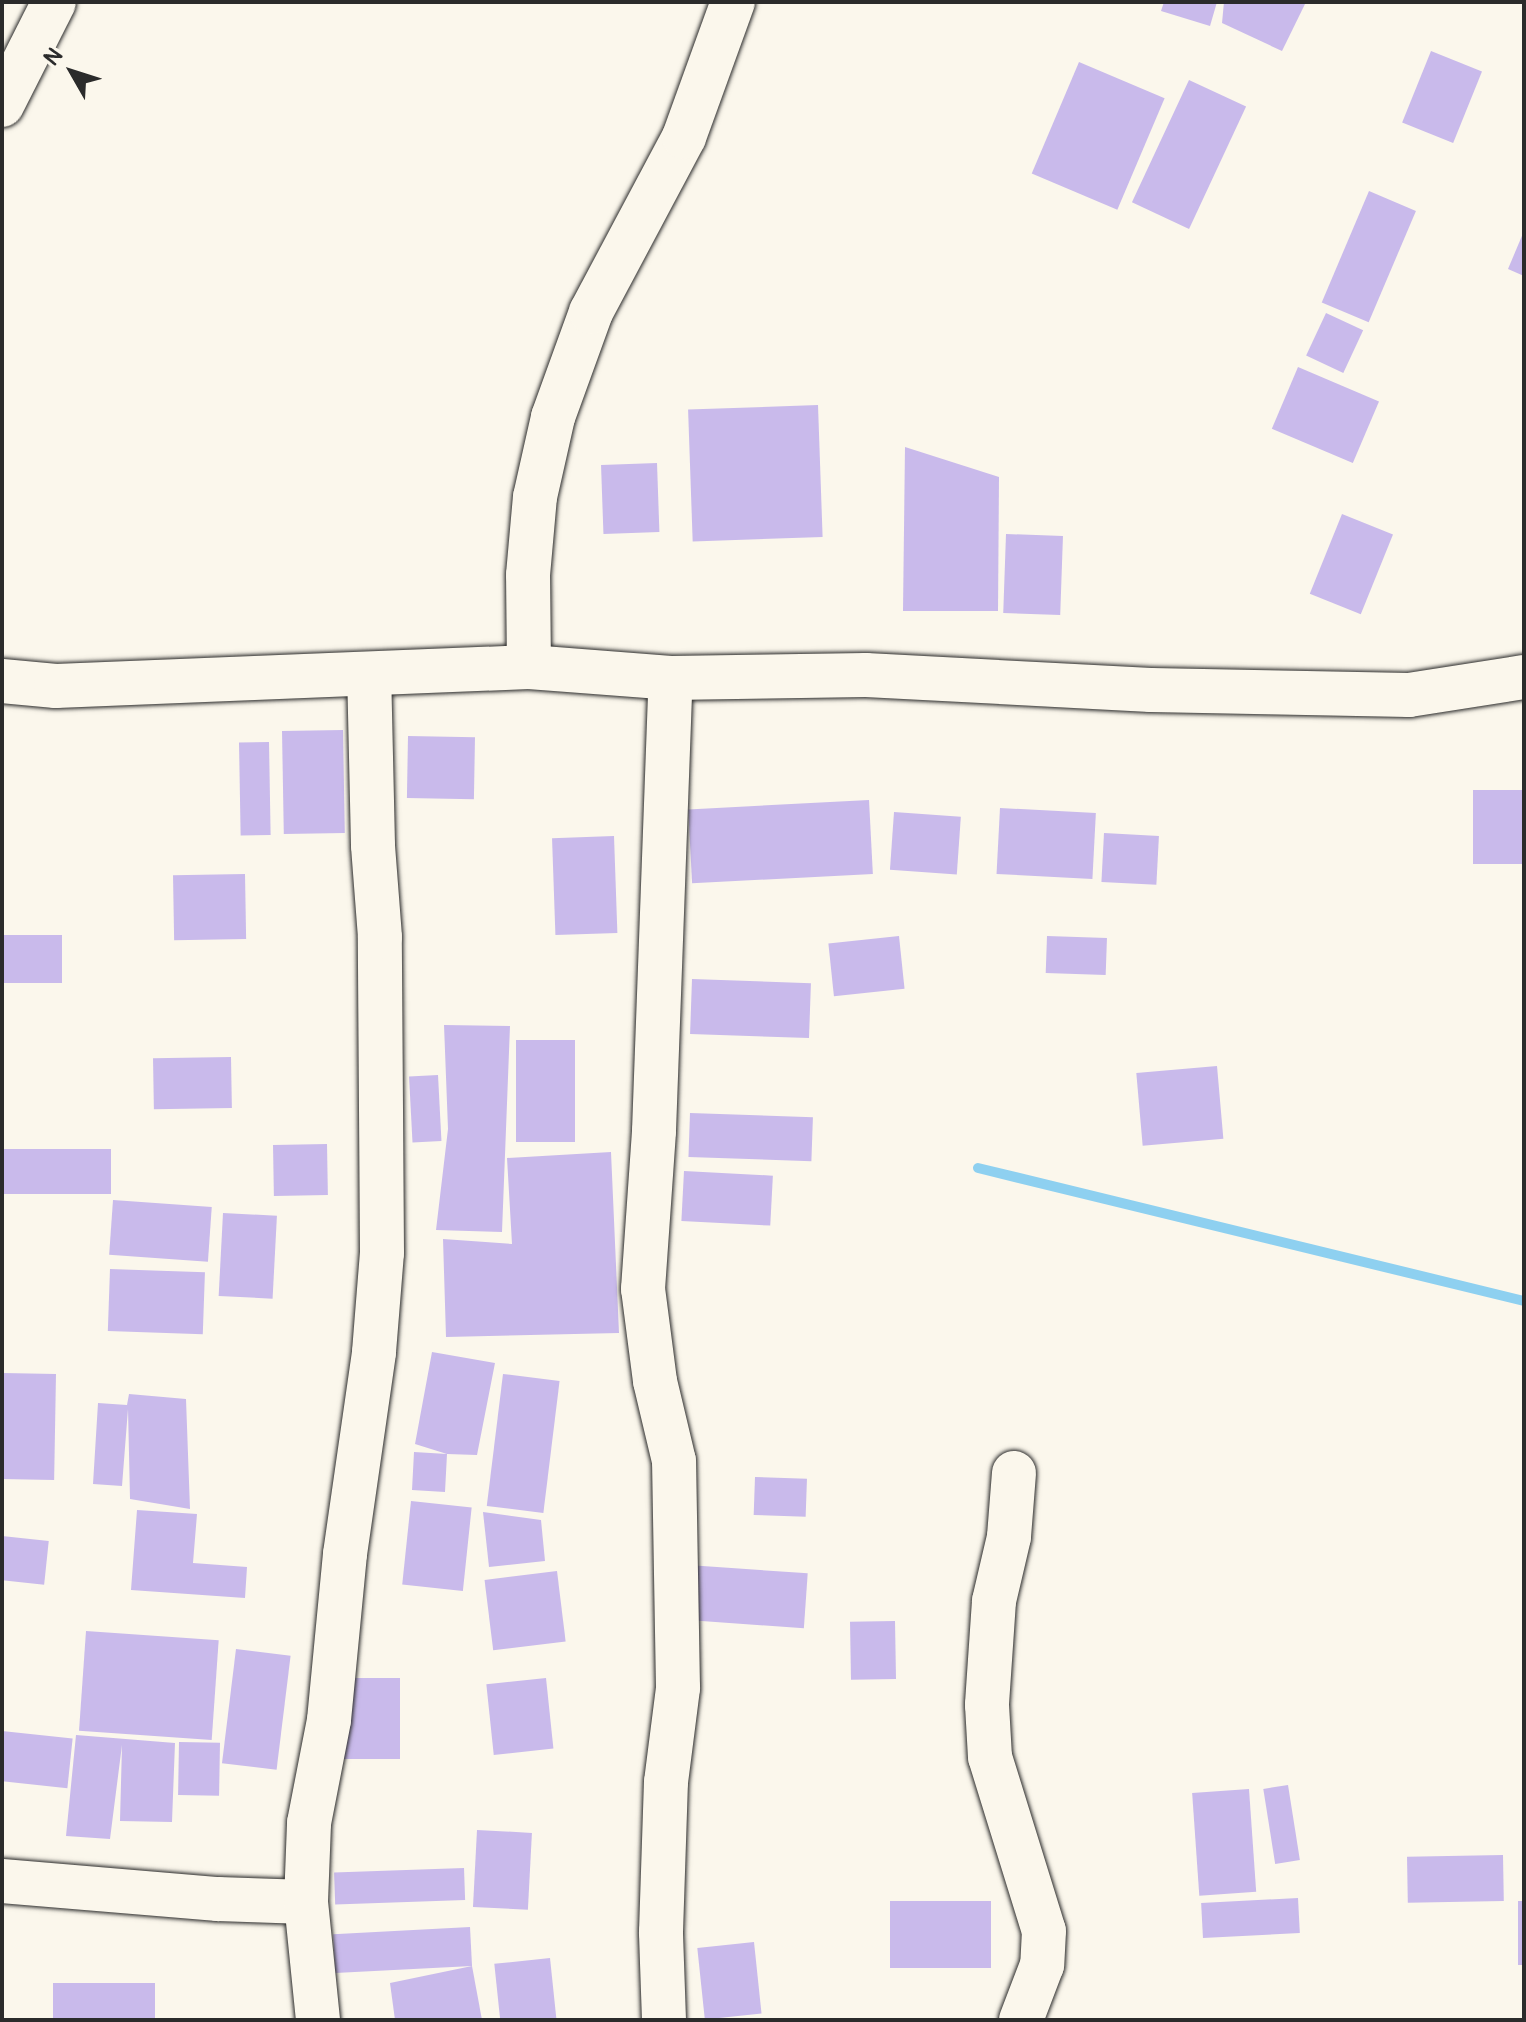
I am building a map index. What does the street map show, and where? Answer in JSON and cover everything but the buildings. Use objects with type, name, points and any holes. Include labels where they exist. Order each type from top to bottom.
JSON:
[{"type":"street","points":[[2,105],[54,2]]},
{"type":"street","points":[[529,667],[528,575],[535,497],[553,417],[591,312],[684,137],[733,2]]},
{"type":"street","points":[[2,681],[56,686],[529,667],[671,678],[866,675],[1151,690],[1409,695],[1524,677]]},
{"type":"street","points":[[318,2020],[306,1902],[309,1823],[329,1720],[345,1554],[374,1352],[382,1253],[380,937],[373,845],[369,674]]},
{"type":"street","points":[[664,2020],[661,1932],[666,1782],[678,1688],[674,1461],[655,1381],[643,1289],[654,1131],[671,678]]},
{"type":"street","points":[[1014,1473],[1009,1537],[994,1601],[987,1705],[990,1757],[1044,1931],[1042,1965],[1021,2020]]},
{"type":"street","points":[[2,1881],[218,1899],[306,1902]]},
{"type":"waterway","points":[[978,1168],[1524,1301]]}]
